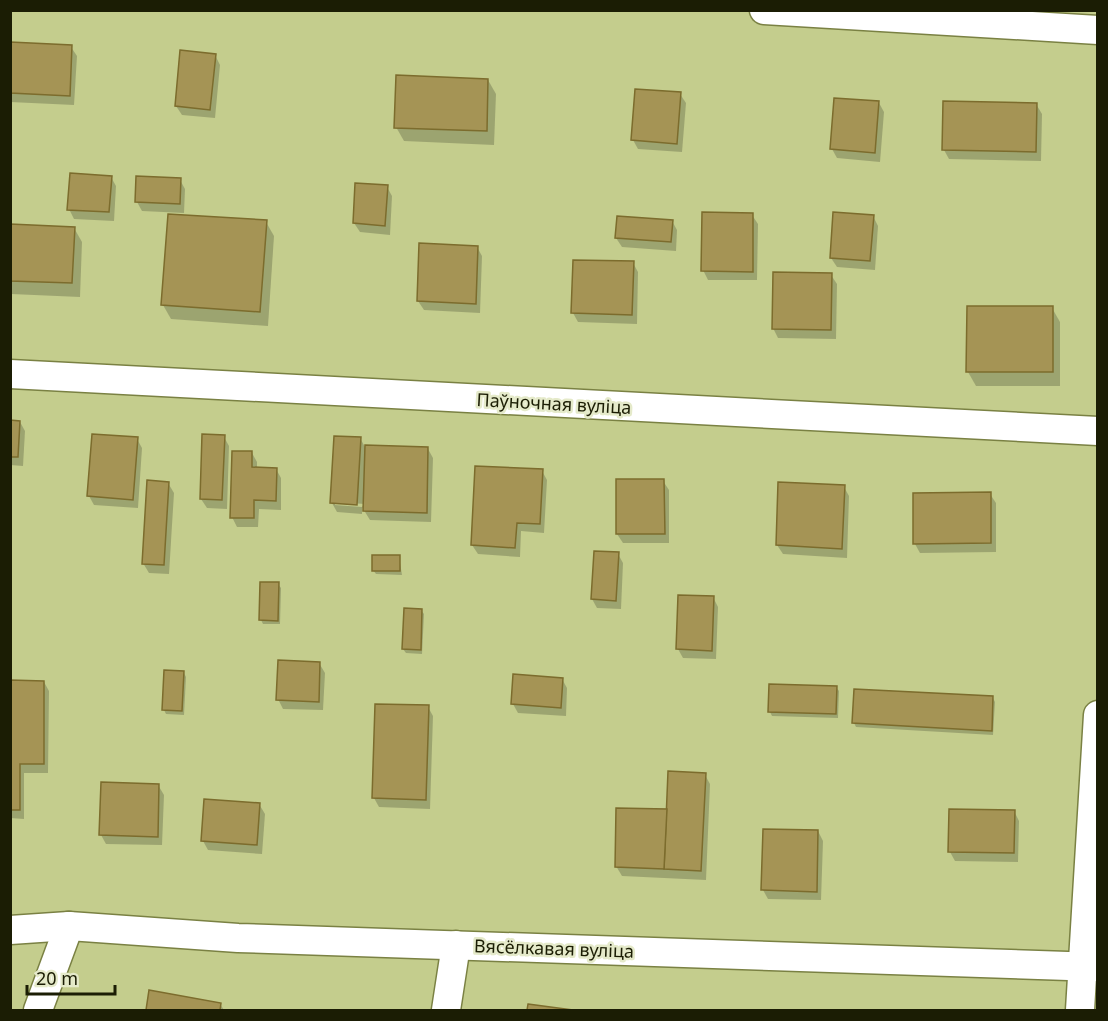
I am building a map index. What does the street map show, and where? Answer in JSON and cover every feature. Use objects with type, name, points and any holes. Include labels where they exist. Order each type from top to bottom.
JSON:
[{"type":"street","points":[[764,10],[1098,30]]},
{"type":"street","name":"Паўночная вуліца","points":[[10,374],[1098,431]]},
{"type":"street","points":[[1080,1011],[1091,966],[1098,715]]},
{"type":"street","points":[[38,1011],[69,927]]},
{"type":"street","name":"Вясёлкавая вуліца","points":[[10,930],[69,927],[238,938],[1091,966]]},
{"type":"street","points":[[446,1011],[456,945]]},
{"type":"building","points":[[10,42],[72,45],[70,96],[10,93]]},
{"type":"building","points":[[180,50],[216,54],[210,110],[175,106]]},
{"type":"building","points":[[396,75],[488,79],[487,131],[394,128]]},
{"type":"building","points":[[635,89],[681,92],[677,144],[631,140]]},
{"type":"building","points":[[834,98],[879,101],[875,153],[830,149]]},
{"type":"building","points":[[943,101],[1037,103],[1036,152],[942,150]]},
{"type":"building","points":[[70,173],[112,176],[109,212],[67,210]]},
{"type":"building","points":[[136,176],[181,178],[180,204],[135,202]]},
{"type":"building","points":[[355,183],[388,185],[385,226],[353,223]]},
{"type":"building","points":[[702,212],[753,213],[753,272],[701,271]]},
{"type":"building","points":[[833,212],[874,215],[870,261],[830,258]]},
{"type":"building","points":[[168,214],[267,220],[260,312],[161,305]]},
{"type":"building","points":[[617,216],[673,220],[671,242],[615,238]]},
{"type":"building","points":[[10,224],[75,227],[72,283],[10,281]]},
{"type":"building","points":[[419,243],[478,246],[476,304],[417,301]]},
{"type":"building","points":[[573,260],[634,261],[632,315],[571,313]]},
{"type":"building","points":[[773,272],[832,273],[831,330],[772,329]]},
{"type":"building","points":[[967,306],[1053,306],[1053,372],[966,372]]},
{"type":"building","points":[[10,420],[20,421],[18,457],[10,457]]},
{"type":"building","points":[[92,434],[138,437],[133,500],[87,496]]},
{"type":"building","points":[[202,434],[225,435],[222,500],[200,499]]},
{"type":"building","points":[[334,436],[361,437],[357,505],[330,503]]},
{"type":"building","points":[[365,445],[428,447],[427,513],[363,511]]},
{"type":"building","points":[[232,451],[252,451],[252,467],[277,468],[276,501],[254,500],[254,518],[230,518]]},
{"type":"building","points":[[475,466],[543,469],[540,524],[517,523],[515,548],[471,545]]},
{"type":"building","points":[[616,479],[664,479],[665,534],[616,534]]},
{"type":"building","points":[[147,480],[169,482],[164,565],[142,564]]},
{"type":"building","points":[[778,482],[845,485],[842,549],[776,545]]},
{"type":"building","points":[[991,492],[991,543],[913,544],[913,493]]},
{"type":"building","points":[[594,551],[619,552],[616,601],[591,599]]},
{"type":"building","points":[[372,555],[400,555],[400,571],[372,571]]},
{"type":"building","points":[[260,582],[279,582],[278,621],[259,620]]},
{"type":"building","points":[[678,595],[714,596],[712,651],[676,649]]},
{"type":"building","points":[[404,608],[422,609],[421,650],[402,649]]},
{"type":"building","points":[[278,660],[320,662],[319,702],[276,700]]},
{"type":"building","points":[[164,670],[184,671],[182,711],[162,710]]},
{"type":"building","points":[[513,674],[563,678],[561,708],[511,704]]},
{"type":"building","points":[[10,680],[44,681],[44,764],[20,764],[20,810],[10,810]]},
{"type":"building","points":[[769,684],[837,686],[836,714],[768,712]]},
{"type":"building","points":[[854,689],[993,696],[992,731],[852,723]]},
{"type":"building","points":[[375,704],[429,705],[426,800],[372,798]]},
{"type":"building","points":[[668,771],[706,773],[701,871],[664,869]]},
{"type":"building","points":[[101,782],[159,784],[158,837],[99,835]]},
{"type":"building","points":[[204,799],[260,803],[257,845],[201,841]]},
{"type":"building","points":[[616,808],[667,809],[664,869],[615,867]]},
{"type":"building","points":[[949,809],[1015,810],[1014,853],[948,852]]},
{"type":"building","points":[[763,829],[818,830],[817,892],[761,890]]},
{"type":"building","points":[[149,990],[221,1003],[220,1010],[146,1010]]},
{"type":"building","points":[[528,1004],[573,1010],[527,1010]]}]
